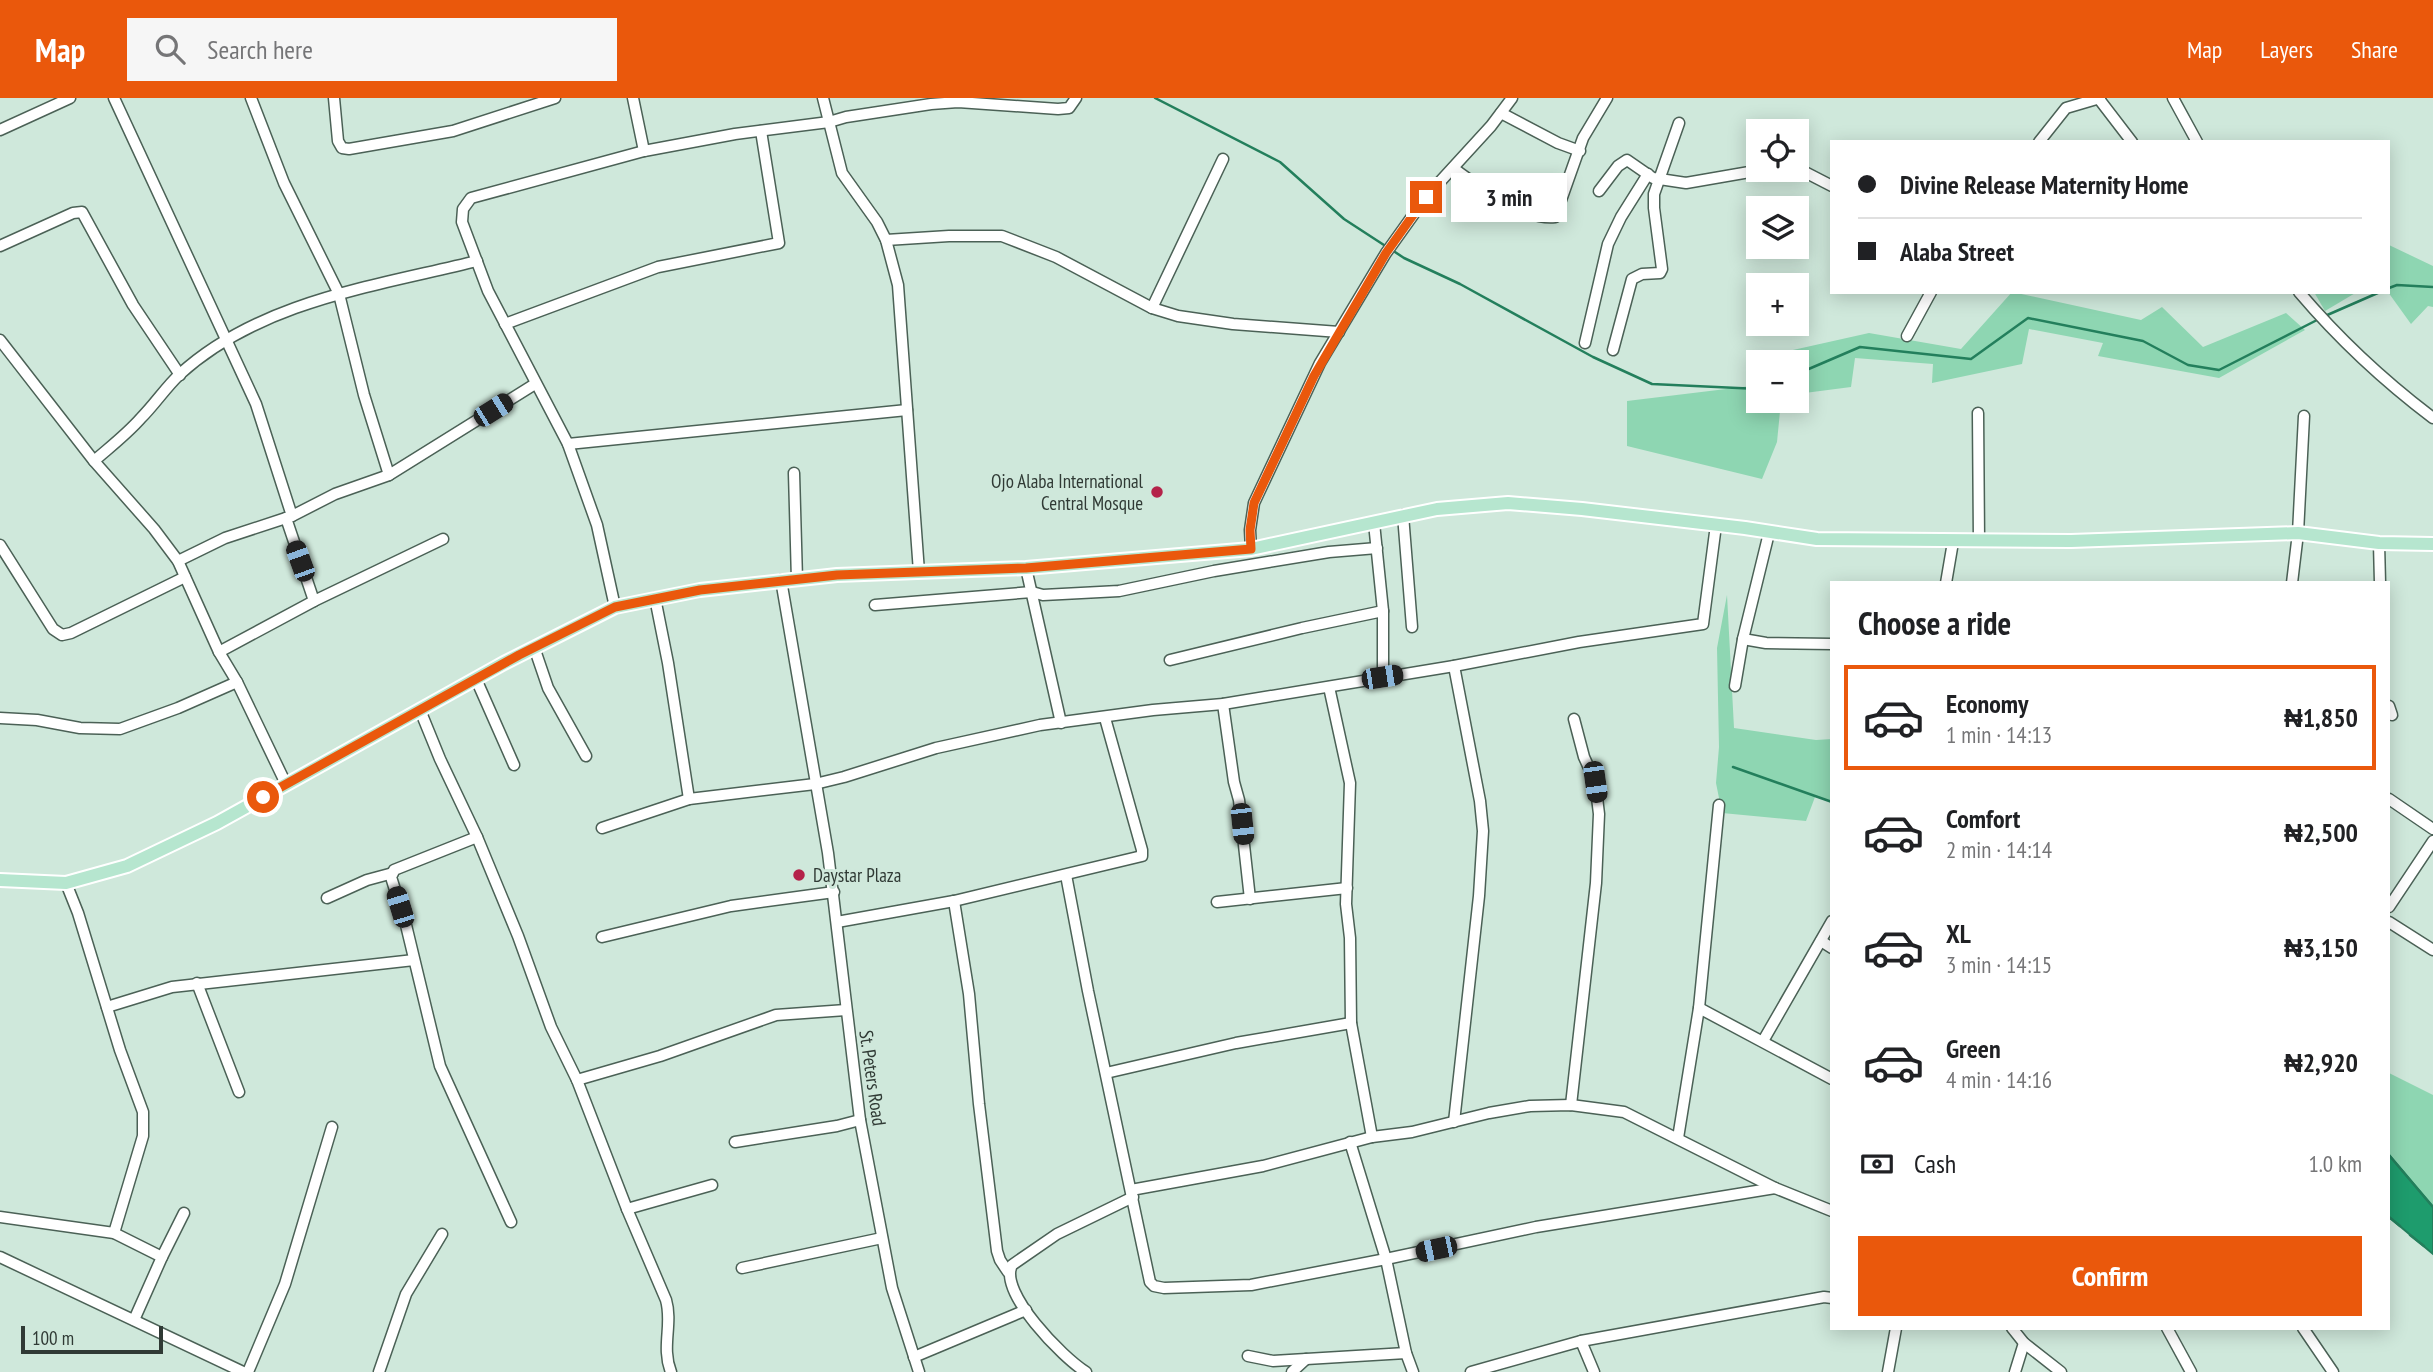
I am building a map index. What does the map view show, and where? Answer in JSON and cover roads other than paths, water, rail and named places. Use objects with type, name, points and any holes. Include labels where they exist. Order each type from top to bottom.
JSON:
[{"type":"main road","points":[[0,880],[66,883],[127,866],[217,823],[534,647],[615,607],[655,598],[781,580],[837,575],[1026,568],[1251,549],[1403,515],[1437,509],[1508,503],[1716,524],[1817,539],[2071,541],[2298,533],[2379,543],[2433,544]]},
{"type":"street","points":[[0,130],[71,98]]},
{"type":"street","points":[[114,98],[256,404],[314,601]]},
{"type":"street","points":[[251,98],[284,183],[339,294],[389,475]]},
{"type":"street","points":[[334,98],[338,141],[342,148],[349,149],[453,131],[555,98]]},
{"type":"street","points":[[633,98],[644,151]]},
{"type":"street","points":[[824,98],[842,173],[877,222],[886,240],[898,285],[919,572]]},
{"type":"street","points":[[615,607],[597,525],[568,444],[534,384],[505,324],[462,222],[463,209],[471,198],[644,151],[736,134],[829,122],[931,104],[958,102],[1069,108],[1076,98]]},
{"type":"street","points":[[1251,549],[1250,530],[1254,503],[1311,380],[1389,249],[1426,197],[1512,98]]},
{"type":"street","points":[[1453,168],[1500,200],[1549,218],[1555,216],[1588,127],[1606,98]]},
{"type":"street","points":[[2041,140],[2066,108],[2100,98],[2131,140]]},
{"type":"street","points":[[2173,98],[2196,140]]},
{"type":"street","points":[[1501,113],[1558,143],[1580,151]]},
{"type":"street","points":[[1586,343],[1608,244],[1621,217],[1653,176],[1679,123]]},
{"type":"street","points":[[505,324],[658,267],[779,243],[761,131]]},
{"type":"street","points":[[1152,308],[1223,159]]},
{"type":"street","points":[[1599,191],[1623,161],[1632,163],[1653,176],[1686,183],[1746,173]]},
{"type":"street","points":[[1809,174],[1830,185]]},
{"type":"street","points":[[1613,350],[1632,279],[1642,274],[1660,273],[1662,269],[1653,176]]},
{"type":"street","points":[[0,246],[73,213],[82,212],[133,306],[180,375]]},
{"type":"street","points":[[886,240],[1002,236],[1056,257],[1152,308],[1178,316],[1339,332]]},
{"type":"street","points":[[94,461],[141,419],[180,375],[227,340],[261,323],[339,294],[477,261]]},
{"type":"street","points":[[1907,336],[1930,294]]},
{"type":"street","points":[[2301,294],[2321,318],[2407,398],[2433,418]]},
{"type":"street","points":[[0,340],[94,461],[178,561],[219,652],[237,682],[286,785]]},
{"type":"street","points":[[178,561],[225,538],[289,517],[335,494],[389,475],[534,384]]},
{"type":"street","points":[[568,444],[907,410]]},
{"type":"street","points":[[1978,413],[1979,541]]},
{"type":"street","points":[[2292,581],[2298,533],[2304,416]]},
{"type":"street","points":[[794,473],[797,580]]},
{"type":"street","points":[[1403,515],[1412,626]]},
{"type":"street","points":[[1374,523],[1382,611],[1382,677]]},
{"type":"street","points":[[602,828],[689,799],[844,777],[936,748],[1040,725],[1223,704],[1454,666],[1579,642],[1703,624],[1716,524]]},
{"type":"street","points":[[1735,686],[1766,532]]},
{"type":"street","points":[[219,652],[314,601],[443,539]]},
{"type":"street","points":[[1946,581],[1954,542]]},
{"type":"street","points":[[2379,543],[2380,581]]},
{"type":"street","points":[[0,545],[53,629],[62,635],[185,577]]},
{"type":"street","points":[[875,605],[1032,592],[1043,595],[1119,591],[1214,571],[1329,552],[1377,548]]},
{"type":"street","points":[[1026,568],[1061,723]]},
{"type":"street","name":"St. Peters Road","points":[[781,580],[815,783],[820,797],[834,892],[860,1120],[892,1288],[919,1372]]},
{"type":"street","points":[[655,598],[689,799]]},
{"type":"street","points":[[1170,660],[1382,611]]},
{"type":"street","points":[[1743,639],[1766,643],[1830,645]]},
{"type":"street","points":[[534,647],[548,688],[586,756]]},
{"type":"street","points":[[1454,666],[1480,801],[1483,831],[1479,897],[1454,1122]]},
{"type":"street","points":[[476,679],[514,765]]},
{"type":"street","points":[[0,718],[37,720],[80,728],[120,729],[178,708],[237,682]]},
{"type":"street","points":[[1329,687],[1350,783],[1347,888],[1351,1023],[1372,1137]]},
{"type":"street","points":[[1223,704],[1239,800],[1250,898]]},
{"type":"street","points":[[420,710],[477,837],[518,936],[551,1027],[577,1080],[671,1315],[666,1345],[667,1363],[671,1372]]},
{"type":"street","points":[[837,922],[954,901],[1142,856],[1105,718]]},
{"type":"street","points":[[1571,1105],[1596,883],[1600,814],[1595,782],[1584,757],[1574,719]]},
{"type":"street","points":[[2390,800],[2433,829]]},
{"type":"street","points":[[1678,1138],[1699,1008],[1720,805]]},
{"type":"street","points":[[327,898],[477,837]]},
{"type":"street","points":[[2390,906],[2433,841]]},
{"type":"street","points":[[393,873],[394,889],[440,1066],[510,1222]]},
{"type":"street","points":[[1066,876],[1150,1282],[1154,1286],[1164,1288],[1251,1285],[1536,1227],[1775,1188]]},
{"type":"street","points":[[66,883],[143,1112],[143,1136],[114,1233]]},
{"type":"street","points":[[1217,902],[1347,888]]},
{"type":"street","points":[[602,937],[731,906],[834,892]]},
{"type":"street","points":[[954,901],[970,994],[979,1104],[997,1251],[1026,1310],[1074,1364],[1086,1372]]},
{"type":"street","points":[[2390,923],[2433,950]]},
{"type":"street","points":[[1763,1041],[1830,925]]},
{"type":"street","points":[[1821,941],[1830,947]]},
{"type":"street","points":[[107,1007],[172,987],[197,983],[414,960]]},
{"type":"street","points":[[197,983],[239,1092]]},
{"type":"street","points":[[1699,1008],[1830,1078]]},
{"type":"street","points":[[577,1080],[660,1056],[776,1015],[846,1010]]},
{"type":"street","points":[[1106,1073],[1236,1043],[1351,1023]]},
{"type":"street","points":[[1008,1272],[1012,1265],[1056,1234],[1132,1194],[1263,1166],[1372,1137],[1412,1132],[1530,1107],[1571,1105],[1624,1112],[1775,1188],[1830,1209]]},
{"type":"street","points":[[736,1142],[860,1120]]},
{"type":"street","points":[[0,1257],[245,1372],[285,1284],[332,1127]]},
{"type":"street","points":[[1350,1142],[1386,1259],[1406,1353],[1413,1372]]},
{"type":"street","points":[[627,1209],[712,1185]]},
{"type":"street","points":[[134,1320],[184,1213]]},
{"type":"street","points":[[0,1217],[114,1233],[162,1257]]},
{"type":"street","points":[[379,1372],[406,1294],[442,1234]]},
{"type":"street","points":[[742,1268],[882,1238]]},
{"type":"street","points":[[1471,1372],[1581,1341],[1783,1304],[1830,1298]]},
{"type":"street","points":[[914,1356],[1026,1310]]},
{"type":"street","points":[[2014,1330],[2024,1343],[2061,1372]]},
{"type":"street","points":[[2168,1330],[2191,1372]]},
{"type":"street","points":[[2304,1330],[2333,1372]]},
{"type":"street","points":[[1888,1372],[1895,1332]]},
{"type":"street","points":[[1581,1341],[1594,1372]]},
{"type":"street","points":[[2015,1372],[2024,1343]]},
{"type":"street","points":[[1248,1356],[1273,1361],[1406,1353]]},
{"type":"street","points":[[1292,1372],[1306,1359]]},
{"type":"waterway","points":[[1155,98],[1280,162],[1344,219],[1387,247]]},
{"type":"waterway","points":[[1392,250],[1593,357],[1652,384],[1746,388]]},
{"type":"waterway","points":[[2390,288],[2397,285],[2433,287]]},
{"type":"waterway","points":[[2325,316],[2375,294]]},
{"type":"waterway","points":[[1809,369],[1860,347],[1971,359],[2028,318],[2143,341],[2188,365],[2219,370],[2319,319]]},
{"type":"waterway","points":[[1733,767],[1830,801]]},
{"type":"waterway","points":[[2390,1156],[2433,1207]]},
{"type":"waterway","points":[[2390,1218],[2400,1226]]},
{"type":"waterway","points":[[2410,1235],[2424,1246]]},
{"type":"place","name":"Ojo Alaba International Central Mosque","points":[[1157,492]]},
{"type":"place","name":"Daystar Plaza","points":[[799,875]]}]
